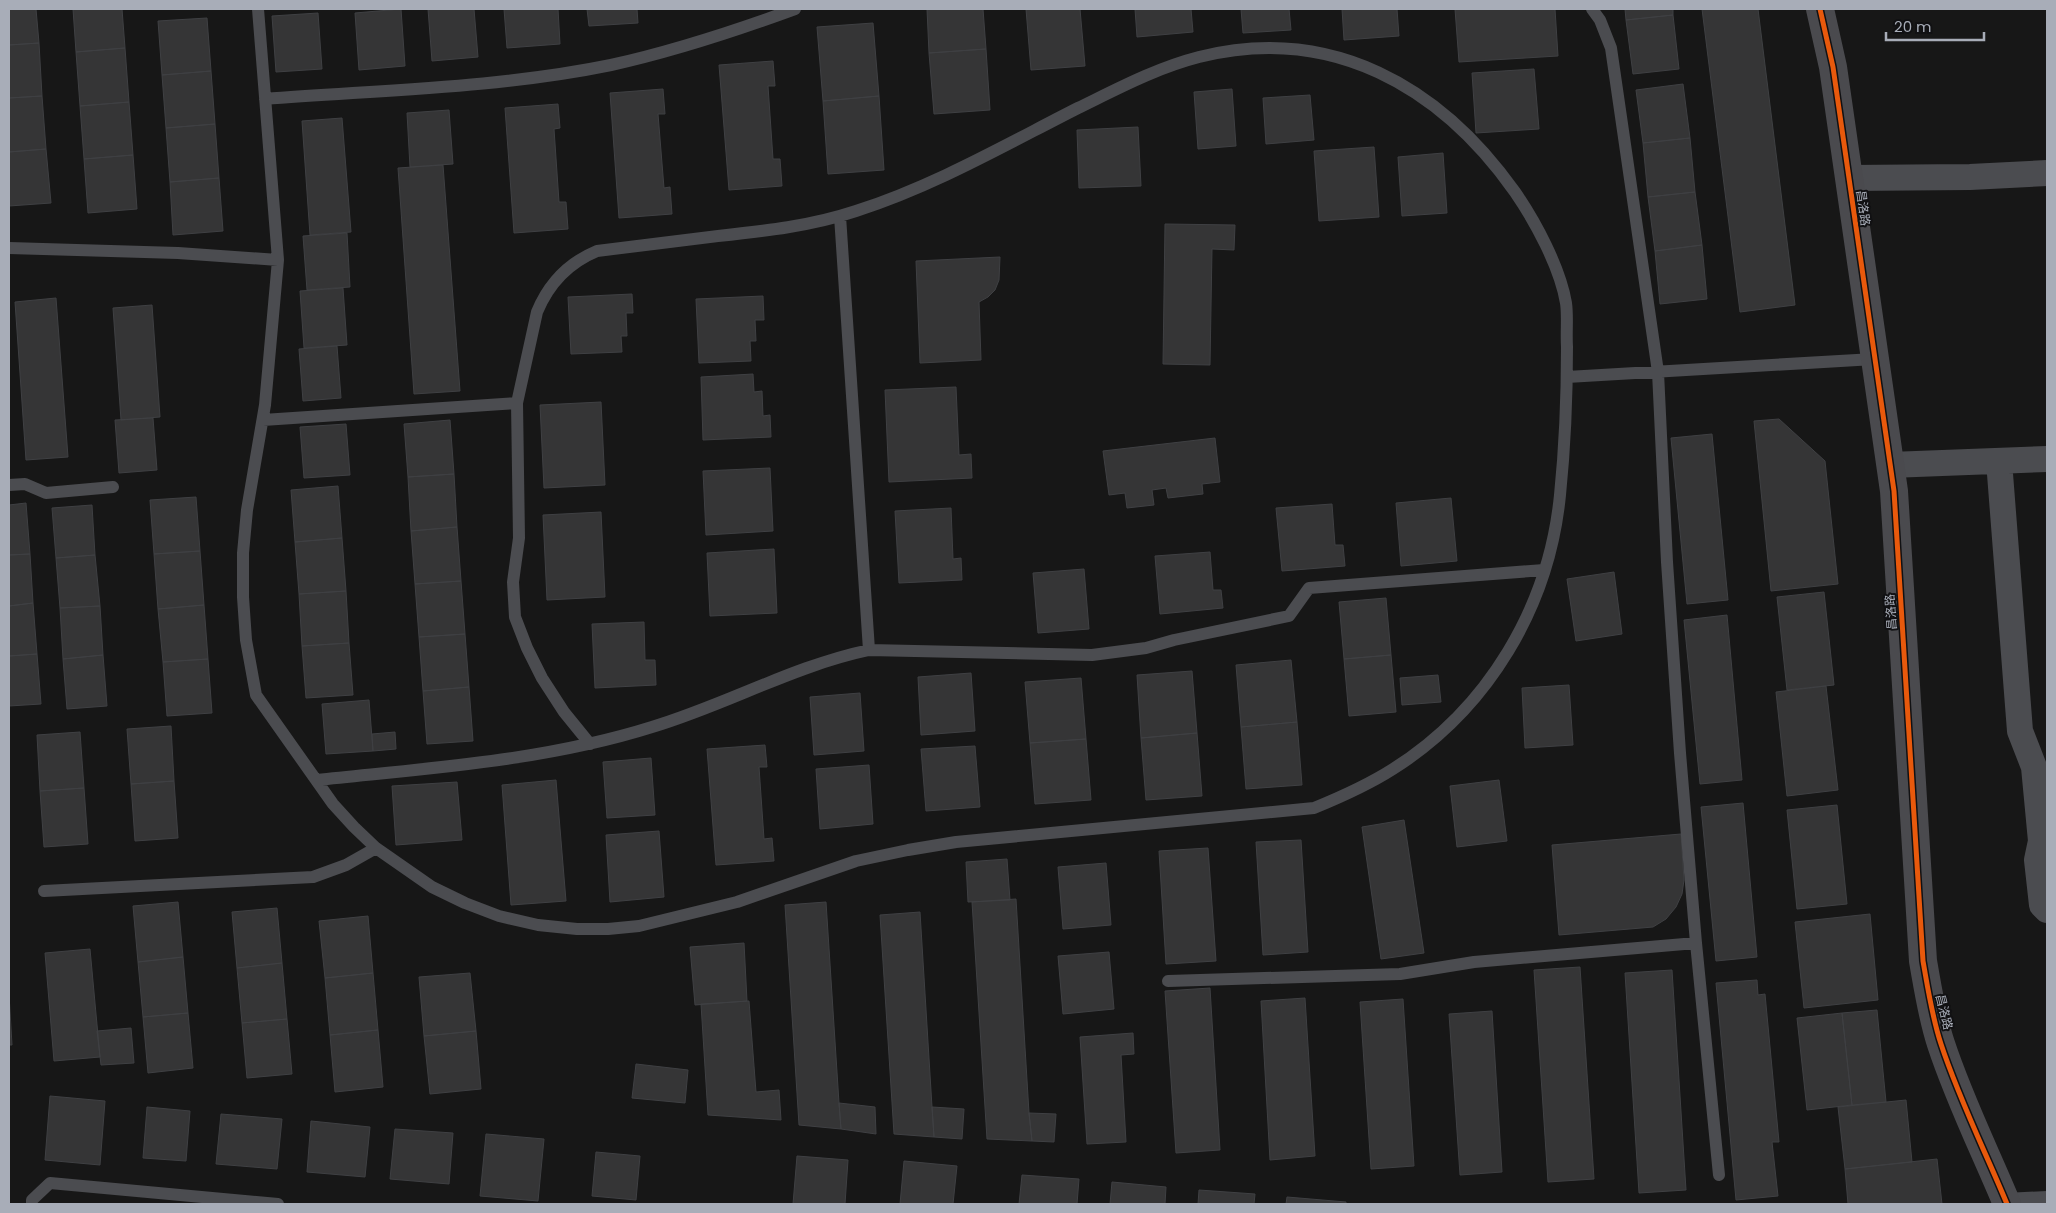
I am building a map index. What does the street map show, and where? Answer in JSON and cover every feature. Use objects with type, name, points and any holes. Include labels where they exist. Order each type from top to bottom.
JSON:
[{"type":"street","name":"昌洛路","points":[[1820,9],[1833,67],[1894,491],[1923,961],[1931,1005],[1941,1043],[2006,1201]]},
{"type":"street","points":[[1849,178],[1970,177],[2047,173]]},
{"type":"street","points":[[1890,465],[2047,459]]},
{"type":"street","points":[[2000,461],[2020,731],[2034,767],[2041,841],[2037,860],[2042,905],[2047,910]]},
{"type":"lane","points":[[258,9],[278,260],[273,333],[263,420],[247,510],[243,553],[243,597],[250,668],[256,695],[317,780],[354,827],[376,848],[432,887],[465,903],[500,916],[538,925],[577,929],[639,926],[737,902],[856,861],[956,842],[1314,808],[1354,791],[1392,770],[1427,745],[1459,716],[1487,684],[1507,654],[1524,623],[1550,549],[1559,506],[1567,377],[1566,302],[1541,236],[1524,206],[1500,172],[1473,141],[1419,95],[1393,78],[1366,66],[1336,57],[1304,52],[1262,50],[1202,56],[1169,66],[1136,79],[903,195],[840,216],[788,228],[597,250],[583,256],[559,275],[542,298],[537,312],[517,403],[519,538],[513,582],[515,617],[542,678],[564,712],[590,744]]},
{"type":"lane","points":[[265,99],[482,83],[565,72],[611,64],[679,48],[795,9]]},
{"type":"lane","points":[[1592,9],[1600,20],[1611,48],[1658,372],[1668,572],[1696,943],[1719,1175]]},
{"type":"lane","points":[[840,216],[869,650]]},
{"type":"lane","points":[[9,248],[178,253],[278,260]]},
{"type":"lane","points":[[1567,377],[1874,359]]},
{"type":"lane","points":[[263,420],[517,403]]},
{"type":"lane","points":[[9,485],[24,484],[46,493],[113,487]]},
{"type":"lane","points":[[317,780],[488,762],[590,744],[652,728],[694,714],[774,679],[838,656],[869,650],[1092,655],[1117,653],[1289,616],[1309,588],[1544,570]]},
{"type":"lane","points":[[44,891],[313,877],[346,865],[376,848]]},
{"type":"lane","points":[[1168,981],[1400,974],[1474,962],[1696,943]]},
{"type":"lane","points":[[32,1204],[32,1200],[50,1183],[278,1204]]},
{"type":"lane","points":[[2006,1201],[2047,1197]]},
{"type":"building","points":[[9,9],[36,9],[39,43],[9,45]]},
{"type":"building","points":[[73,9],[122,9],[125,48],[76,52]]},
{"type":"building","points":[[401,9],[405,66],[359,70],[355,13]]},
{"type":"building","points":[[428,9],[474,9],[478,57],[432,61]]},
{"type":"building","points":[[504,9],[558,9],[560,44],[507,48]]},
{"type":"building","points":[[587,9],[637,9],[638,23],[589,26]]},
{"type":"building","points":[[927,9],[983,9],[986,49],[929,53]]},
{"type":"building","points":[[1026,9],[1080,9],[1085,66],[1031,70]]},
{"type":"building","points":[[1135,9],[1191,9],[1193,32],[1137,37]]},
{"type":"building","points":[[1241,9],[1289,9],[1291,30],[1243,33]]},
{"type":"building","points":[[1342,9],[1397,9],[1399,36],[1344,40]]},
{"type":"building","points":[[1455,9],[1555,9],[1558,56],[1459,62]]},
{"type":"building","points":[[1625,9],[1673,9],[1673,15],[1626,20]]},
{"type":"building","points":[[1702,9],[1758,9],[1795,305],[1740,312]]},
{"type":"building","points":[[318,13],[322,69],[276,72],[272,16]]},
{"type":"building","points":[[1673,15],[1679,69],[1633,74],[1626,20]]},
{"type":"building","points":[[207,18],[211,71],[162,75],[158,21]]},
{"type":"building","points":[[873,23],[879,96],[823,101],[817,27]]},
{"type":"building","points":[[39,43],[42,96],[9,98],[9,45]]},
{"type":"building","points":[[125,48],[129,102],[80,106],[76,52]]},
{"type":"building","points":[[986,49],[990,110],[934,114],[929,53]]},
{"type":"building","points":[[773,61],[775,86],[768,86],[773,159],[780,159],[782,186],[729,190],[719,65]]},
{"type":"building","points":[[1534,69],[1539,129],[1476,133],[1472,73]]},
{"type":"building","points":[[211,71],[215,124],[166,128],[162,75]]},
{"type":"building","points":[[1683,84],[1690,138],[1643,143],[1636,90]]},
{"type":"building","points":[[663,89],[665,114],[658,114],[664,188],[670,187],[672,214],[619,218],[610,93]]},
{"type":"building","points":[[1232,89],[1236,146],[1198,149],[1194,92]]},
{"type":"building","points":[[1310,95],[1314,140],[1266,144],[1263,98]]},
{"type":"building","points":[[42,96],[46,149],[9,152],[9,98]]},
{"type":"building","points":[[879,96],[884,170],[828,174],[823,101]]},
{"type":"building","points":[[129,102],[133,155],[84,159],[80,106]]},
{"type":"building","points":[[558,104],[560,128],[554,129],[559,202],[566,202],[568,229],[514,233],[505,108]]},
{"type":"building","points":[[449,110],[453,164],[410,167],[407,113]]},
{"type":"building","points":[[342,118],[351,232],[310,235],[302,121]]},
{"type":"building","points":[[215,124],[219,178],[170,182],[166,128]]},
{"type":"building","points":[[1138,127],[1141,186],[1079,188],[1077,130]]},
{"type":"building","points":[[1690,138],[1695,192],[1648,197],[1643,143]]},
{"type":"building","points":[[1374,147],[1379,217],[1319,221],[1314,151]]},
{"type":"building","points":[[46,149],[51,203],[9,206],[9,152]]},
{"type":"building","points":[[1443,153],[1447,213],[1402,216],[1398,157]]},
{"type":"building","points":[[133,155],[137,209],[88,213],[84,159]]},
{"type":"building","points":[[443,165],[460,391],[414,394],[398,168]]},
{"type":"building","points":[[219,178],[223,231],[173,235],[170,182]]},
{"type":"building","points":[[1695,192],[1702,245],[1655,251],[1648,197]]},
{"type":"building","points":[[1165,224],[1235,225],[1234,250],[1212,249],[1210,365],[1163,364]]},
{"type":"building","points":[[347,233],[350,287],[307,290],[303,236]]},
{"type":"building","points":[[1702,245],[1707,299],[1660,304],[1655,251]]},
{"type":"building","points":[[1000,257],[999,280],[995,290],[979,302],[981,360],[920,363],[916,261]]},
{"type":"building","points":[[343,288],[347,345],[304,348],[300,291]]},
{"type":"building","points":[[632,294],[633,313],[626,313],[627,336],[621,336],[622,352],[571,354],[568,297]]},
{"type":"building","points":[[763,296],[764,320],[755,320],[756,341],[750,341],[751,361],[699,363],[696,299]]},
{"type":"building","points":[[56,298],[68,457],[26,460],[15,302]]},
{"type":"building","points":[[152,305],[160,417],[121,420],[113,308]]},
{"type":"building","points":[[337,346],[341,398],[303,401],[299,349]]},
{"type":"building","points":[[753,374],[754,392],[762,391],[763,416],[770,415],[771,437],[703,440],[701,377]]},
{"type":"building","points":[[956,387],[959,455],[971,454],[972,478],[889,482],[885,390]]},
{"type":"building","points":[[601,402],[605,485],[544,488],[540,405]]},
{"type":"building","points":[[153,418],[157,470],[119,473],[115,420]]},
{"type":"building","points":[[1779,419],[1825,461],[1838,584],[1771,591],[1754,421]]},
{"type":"building","points":[[450,420],[454,474],[408,477],[404,424]]},
{"type":"building","points":[[346,424],[350,475],[304,478],[300,427]]},
{"type":"building","points":[[1712,434],[1728,600],[1687,604],[1671,438]]},
{"type":"building","points":[[1215,438],[1220,482],[1202,484],[1203,494],[1168,498],[1166,488],[1152,490],[1154,505],[1127,508],[1125,493],[1109,495],[1103,451]]},
{"type":"building","points":[[770,468],[773,531],[706,535],[703,471]]},
{"type":"building","points":[[454,474],[457,527],[411,531],[408,477]]},
{"type":"building","points":[[338,486],[342,538],[295,542],[291,490]]},
{"type":"building","points":[[196,497],[200,551],[154,554],[150,500]]},
{"type":"building","points":[[1451,498],[1457,561],[1401,566],[1396,503]]},
{"type":"building","points":[[26,503],[30,554],[9,555],[9,505]]},
{"type":"building","points":[[1332,504],[1335,545],[1343,545],[1345,566],[1282,571],[1276,508]]},
{"type":"building","points":[[92,505],[95,555],[56,558],[52,508]]},
{"type":"building","points":[[951,508],[953,559],[961,558],[962,580],[899,583],[895,511]]},
{"type":"building","points":[[601,512],[605,597],[547,600],[543,515]]},
{"type":"building","points":[[457,527],[461,581],[415,584],[411,531]]},
{"type":"building","points":[[342,538],[346,591],[299,594],[295,542]]},
{"type":"building","points":[[774,549],[777,613],[710,616],[707,553]]},
{"type":"building","points":[[200,551],[204,605],[158,609],[154,554]]},
{"type":"building","points":[[1210,552],[1213,590],[1221,590],[1223,608],[1160,614],[1155,556]]},
{"type":"building","points":[[30,554],[33,603],[9,606],[9,555]]},
{"type":"building","points":[[95,555],[100,606],[60,608],[56,558]]},
{"type":"building","points":[[1084,569],[1089,629],[1038,633],[1033,573]]},
{"type":"building","points":[[1614,572],[1622,634],[1576,641],[1567,579]]},
{"type":"building","points":[[461,581],[465,634],[419,637],[415,584]]},
{"type":"building","points":[[346,591],[349,643],[302,646],[299,594]]},
{"type":"building","points":[[1824,592],[1834,685],[1787,690],[1777,597]]},
{"type":"building","points":[[1386,598],[1391,655],[1344,659],[1339,602]]},
{"type":"building","points":[[33,603],[37,654],[9,656],[9,606]]},
{"type":"building","points":[[204,605],[208,659],[163,662],[158,609]]},
{"type":"building","points":[[100,606],[103,655],[63,659],[60,608]]},
{"type":"building","points":[[1727,615],[1742,780],[1700,784],[1684,620]]},
{"type":"building","points":[[644,622],[645,660],[655,660],[656,685],[595,688],[592,624]]},
{"type":"building","points":[[465,634],[469,687],[423,691],[419,637]]},
{"type":"building","points":[[349,643],[353,695],[306,698],[302,646]]},
{"type":"building","points":[[37,654],[41,704],[9,706],[9,656]]},
{"type":"building","points":[[103,655],[107,706],[67,709],[63,659]]},
{"type":"building","points":[[1391,655],[1396,712],[1349,716],[1344,659]]},
{"type":"building","points":[[208,659],[212,713],[167,716],[163,662]]},
{"type":"building","points":[[1291,660],[1297,722],[1241,727],[1236,665]]},
{"type":"building","points":[[1192,671],[1197,733],[1141,738],[1137,675]]},
{"type":"building","points":[[971,673],[975,731],[921,735],[918,677]]},
{"type":"building","points":[[1438,675],[1441,702],[1402,705],[1400,678]]},
{"type":"building","points":[[1081,678],[1086,739],[1030,743],[1025,682]]},
{"type":"building","points":[[1569,685],[1573,745],[1525,748],[1522,688]]},
{"type":"building","points":[[1826,686],[1838,790],[1787,796],[1776,692]]},
{"type":"building","points":[[469,687],[473,741],[427,744],[423,691]]},
{"type":"building","points":[[860,693],[864,751],[814,755],[810,697]]},
{"type":"building","points":[[369,700],[373,751],[326,754],[322,704]]},
{"type":"building","points":[[1297,722],[1302,785],[1246,789],[1241,727]]},
{"type":"building","points":[[171,726],[174,781],[131,784],[127,729]]},
{"type":"building","points":[[80,732],[84,788],[40,791],[37,735]]},
{"type":"building","points":[[395,732],[396,749],[373,751],[372,734]]},
{"type":"building","points":[[1197,733],[1202,796],[1146,800],[1141,738]]},
{"type":"building","points":[[1086,739],[1091,800],[1035,804],[1030,743]]},
{"type":"building","points":[[765,745],[767,767],[759,767],[764,839],[772,838],[774,861],[716,865],[707,749]]},
{"type":"building","points":[[975,746],[980,807],[926,811],[921,749]]},
{"type":"building","points":[[651,758],[655,815],[607,818],[603,762]]},
{"type":"building","points":[[869,765],[873,824],[820,829],[816,769]]},
{"type":"building","points":[[556,780],[566,901],[511,905],[502,785]]},
{"type":"building","points":[[1499,780],[1507,841],[1457,847],[1450,786]]},
{"type":"building","points":[[174,781],[178,838],[135,841],[131,784]]},
{"type":"building","points":[[457,782],[462,840],[396,845],[392,786]]},
{"type":"building","points":[[84,788],[88,844],[44,847],[40,791]]},
{"type":"building","points":[[1743,803],[1757,957],[1716,961],[1701,807]]},
{"type":"building","points":[[1837,805],[1847,904],[1797,909],[1787,810]]},
{"type":"building","points":[[1404,820],[1424,953],[1381,959],[1362,827]]},
{"type":"building","points":[[659,831],[664,897],[610,902],[606,835]]},
{"type":"building","points":[[1681,834],[1684,880],[1682,894],[1676,907],[1666,919],[1653,927],[1559,935],[1552,845]]},
{"type":"building","points":[[1301,840],[1308,952],[1263,955],[1256,842]]},
{"type":"building","points":[[1208,848],[1216,961],[1166,964],[1159,851]]},
{"type":"building","points":[[1007,859],[1010,900],[968,902],[966,862]]},
{"type":"building","points":[[1106,863],[1111,925],[1063,929],[1058,867]]},
{"type":"building","points":[[1016,899],[1032,1141],[987,1139],[972,902]]},
{"type":"building","points":[[178,902],[183,957],[138,962],[133,906]]},
{"type":"building","points":[[826,902],[841,1129],[799,1125],[785,905]]},
{"type":"building","points":[[277,908],[282,963],[237,968],[232,912]]},
{"type":"building","points":[[920,912],[934,1137],[894,1134],[880,915]]},
{"type":"building","points":[[1870,914],[1878,1000],[1804,1008],[1795,922]]},
{"type":"building","points":[[368,916],[373,973],[325,978],[319,921]]},
{"type":"building","points":[[744,943],[747,1001],[695,1005],[690,947]]},
{"type":"building","points":[[90,949],[100,1057],[54,1061],[45,953]]},
{"type":"building","points":[[1109,952],[1114,1009],[1063,1014],[1058,956]]},
{"type":"building","points":[[183,957],[188,1013],[143,1017],[138,962]]},
{"type":"building","points":[[282,963],[287,1019],[242,1023],[237,968]]},
{"type":"building","points":[[1580,967],[1594,1179],[1548,1182],[1534,970]]},
{"type":"building","points":[[1672,970],[1686,1190],[1639,1193],[1625,973]]},
{"type":"building","points":[[373,973],[378,1030],[330,1035],[325,978]]},
{"type":"building","points":[[470,973],[476,1031],[424,1036],[419,977]]},
{"type":"building","points":[[1757,980],[1758,995],[1765,994],[1779,1142],[1772,1142],[1778,1196],[1736,1200],[1716,983]]},
{"type":"building","points":[[1210,988],[1220,1150],[1176,1153],[1165,991]]},
{"type":"building","points":[[9,994],[12,1045],[9,1045]]},
{"type":"building","points":[[1305,998],[1315,1156],[1270,1160],[1261,1001]]},
{"type":"building","points":[[1403,999],[1414,1166],[1371,1169],[1360,1002]]},
{"type":"building","points":[[749,1001],[756,1092],[779,1090],[781,1120],[708,1115],[701,1004]]},
{"type":"building","points":[[1877,1010],[1886,1102],[1852,1105],[1842,1013]]},
{"type":"building","points":[[1492,1011],[1502,1172],[1460,1175],[1449,1014]]},
{"type":"building","points":[[188,1013],[193,1068],[148,1073],[143,1017]]},
{"type":"building","points":[[1842,1013],[1852,1105],[1807,1110],[1797,1018]]},
{"type":"building","points":[[287,1019],[292,1074],[247,1078],[242,1023]]},
{"type":"building","points":[[131,1028],[134,1063],[101,1065],[97,1031]]},
{"type":"building","points":[[378,1030],[383,1087],[335,1092],[330,1035]]},
{"type":"building","points":[[476,1031],[481,1089],[430,1094],[424,1036]]},
{"type":"building","points":[[1133,1033],[1134,1054],[1121,1055],[1126,1142],[1087,1144],[1080,1037]]},
{"type":"building","points":[[636,1064],[688,1070],[685,1103],[632,1098]]},
{"type":"building","points":[[50,1096],[105,1101],[100,1165],[45,1160]]},
{"type":"building","points":[[1906,1100],[1912,1162],[1845,1169],[1838,1107]]},
{"type":"building","points":[[839,1103],[875,1107],[876,1134],[841,1129]]},
{"type":"building","points":[[147,1107],[190,1111],[186,1161],[143,1158]]},
{"type":"building","points":[[932,1107],[964,1109],[962,1139],[934,1137]]},
{"type":"building","points":[[1029,1113],[1056,1114],[1054,1142],[1032,1141]]},
{"type":"building","points":[[221,1114],[282,1119],[277,1169],[216,1164]]},
{"type":"building","points":[[311,1121],[370,1127],[365,1177],[307,1172]]},
{"type":"building","points":[[395,1129],[453,1133],[449,1184],[390,1179]]},
{"type":"building","points":[[486,1134],[544,1139],[538,1201],[480,1196]]},
{"type":"building","points":[[596,1152],[640,1156],[636,1200],[592,1196]]},
{"type":"building","points":[[797,1156],[848,1160],[845,1204],[793,1204]]},
{"type":"building","points":[[1937,1159],[1942,1204],[1848,1204],[1845,1169]]},
{"type":"building","points":[[904,1161],[957,1166],[953,1204],[900,1204]]},
{"type":"building","points":[[1022,1175],[1079,1179],[1077,1204],[1019,1204]]},
{"type":"building","points":[[1112,1182],[1166,1187],[1165,1204],[1110,1204]]},
{"type":"building","points":[[1199,1190],[1255,1194],[1254,1204],[1198,1204]]},
{"type":"building","points":[[1287,1197],[1346,1202],[1346,1204],[1286,1204]]},
{"type":"cycle path","points":[[1820,9],[1833,67],[1894,491],[1923,961],[1941,1044],[1964,1105],[2007,1204]]}]
